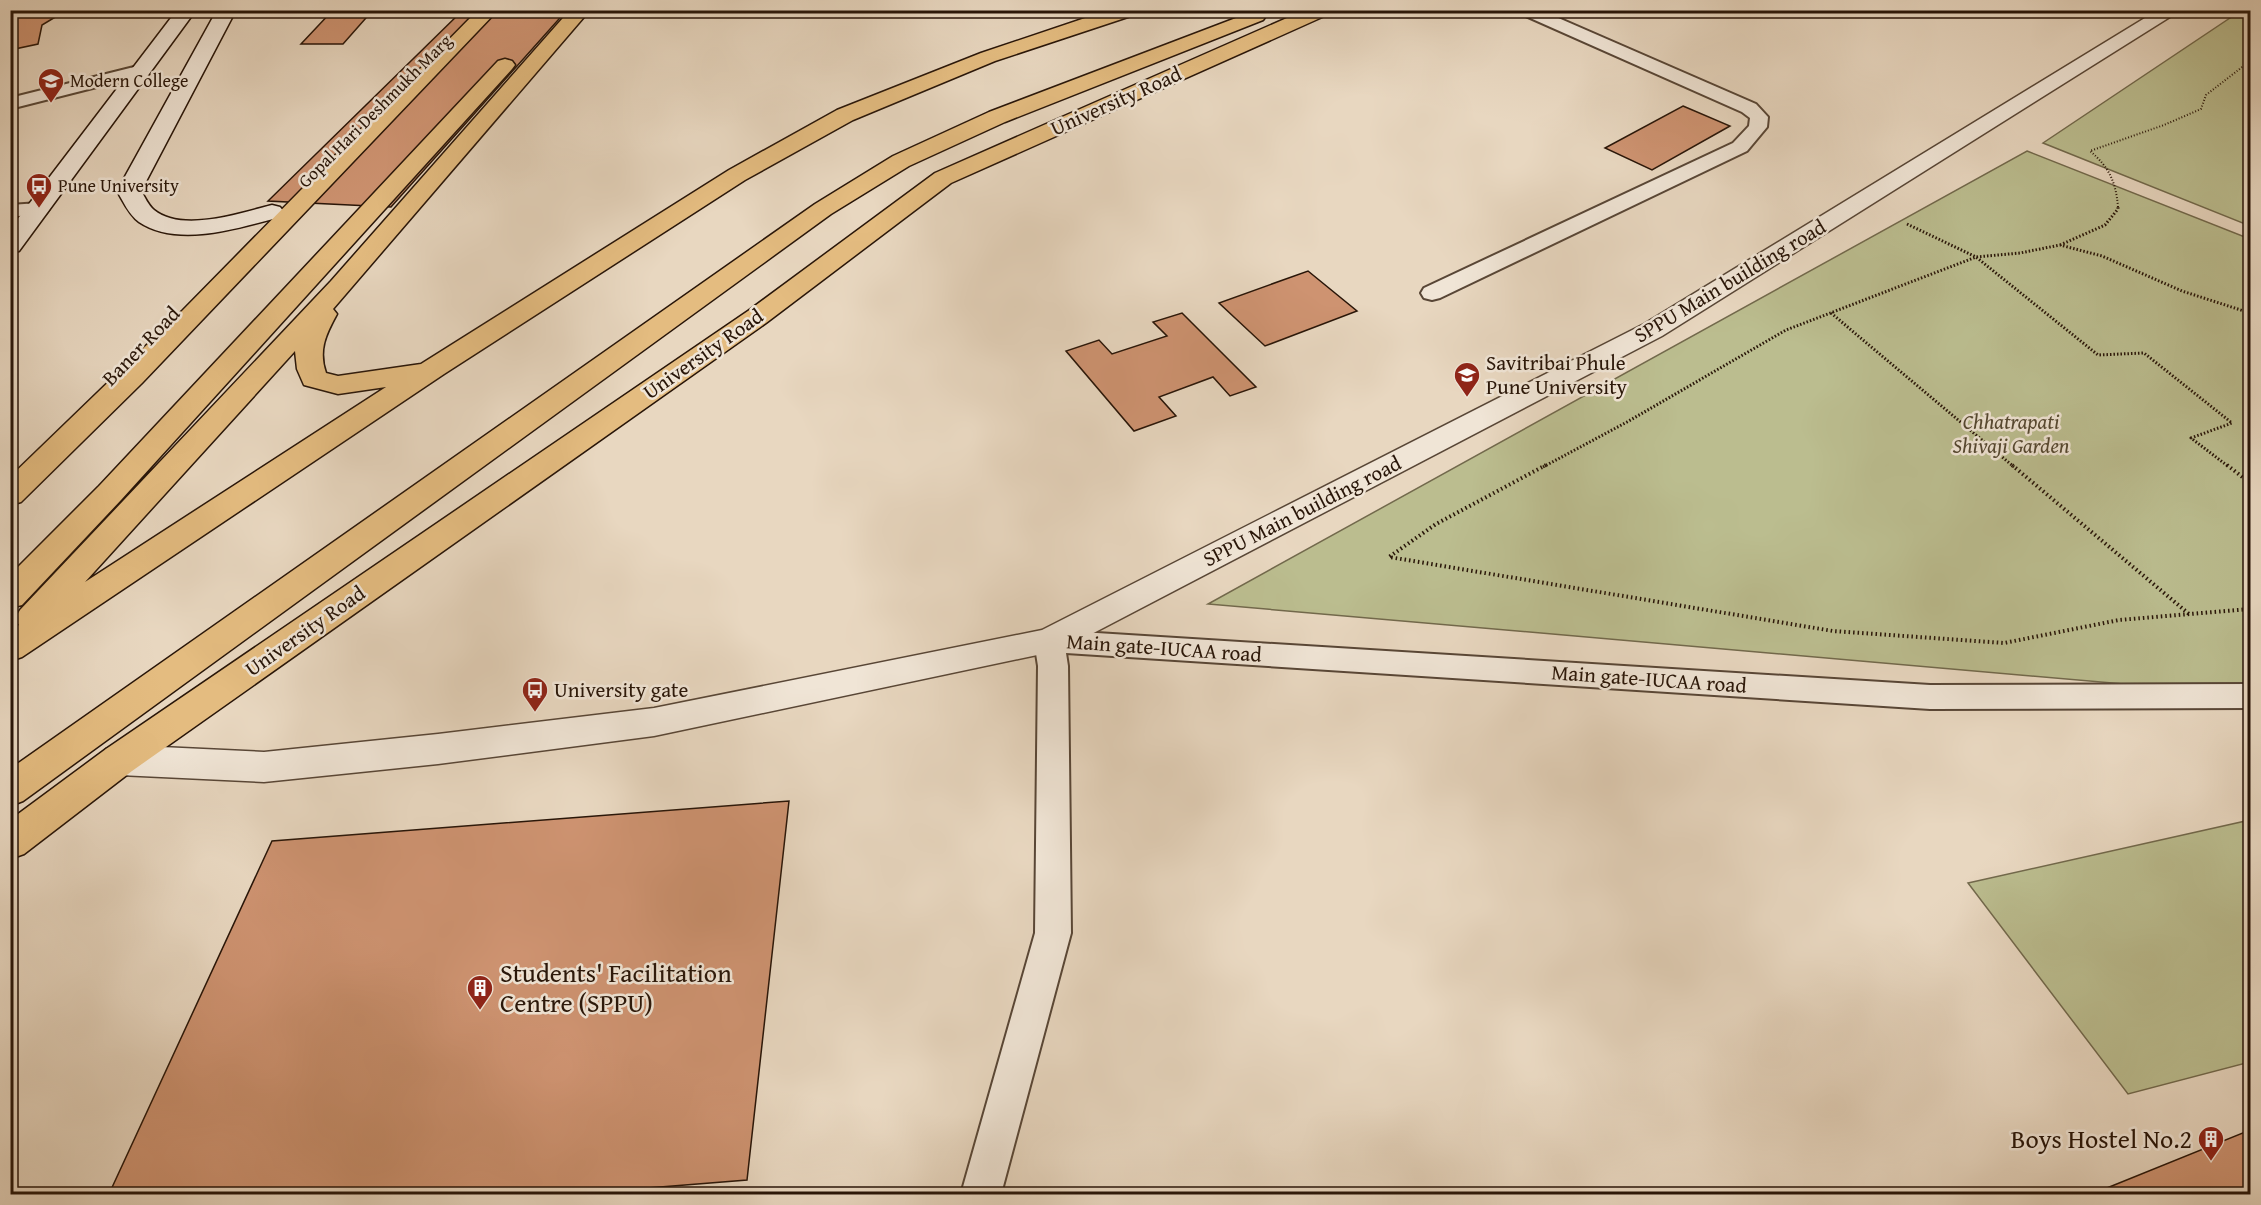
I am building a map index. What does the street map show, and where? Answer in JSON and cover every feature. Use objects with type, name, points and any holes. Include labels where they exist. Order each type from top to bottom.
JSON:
[{"type":"main road","name":"Gopal Hari Deshmukh Marg","points":[[272,212],[477,10]]},
{"type":"main road","points":[[10,495],[183,325],[319,182],[489,10]]},
{"type":"main road","points":[[10,596],[118,484],[555,10]]},
{"type":"main road","points":[[10,643],[340,286],[581,10]]},
{"type":"main road","points":[[10,648],[434,368],[737,175],[845,115],[988,57],[1130,10]]},
{"type":"main road","points":[[10,790],[823,209],[901,161],[997,117],[1269,10]]},
{"type":"main road","name":"University Road","points":[[10,842],[119,760],[757,317],[943,178],[1322,10]]},
{"type":"main road","name":"Baner Road","points":[[10,480],[272,212]]},
{"type":"main road","points":[[340,286],[310,340],[307,361],[314,379],[338,385],[366,382],[434,368]]},
{"type":"street","points":[[10,246],[187,10]]},
{"type":"street","points":[[227,10],[129,191],[147,217],[176,226],[217,226],[272,212]]},
{"type":"street","name":"SPPU Main building road","points":[[119,760],[264,767],[642,724],[1049,641],[1653,330],[2172,10]]},
{"type":"lane","points":[[1432,293],[1740,147],[1758,127],[1759,117],[1749,108],[1525,10]]},
{"type":"lane","points":[[10,104],[142,70]]},
{"type":"lane","points":[[10,211],[39,209]]},
{"type":"lane","points":[[981,1194],[1053,933],[1053,666],[1049,641]]},
{"type":"lane","name":"Main gate-IUCAA road","points":[[1049,641],[1930,698],[2250,696]]},
{"type":"path","points":[[2250,61],[2206,95],[2201,109],[2164,125],[2090,151],[2106,163],[2117,187],[2118,209],[2105,225],[2060,245],[2020,253],[1976,257],[1786,330],[1628,422],[1436,524],[1389,557],[1833,631],[2004,644],[2119,620],[2250,609]]},
{"type":"path","points":[[1860,201],[1976,257],[2098,355],[2144,353],[2232,423],[2191,438],[2250,483]]},
{"type":"path","points":[[2060,245],[2102,256],[2182,291],[2250,313]]},
{"type":"path","points":[[1831,313],[2190,614]]},
{"type":"green space","points":[[2242,10],[2250,11],[2250,226],[2043,143]]},
{"type":"green space","name":"Chhatrapati Shivaji Garden","points":[[2027,151],[2250,239],[2250,695],[1208,604]]},
{"type":"green space","points":[[2250,820],[2250,1062],[2128,1094],[1968,883]]},
{"type":"building","points":[[333,10],[373,10],[343,44],[301,44]]},
{"type":"building","points":[[463,10],[567,10],[391,207],[268,201]]},
{"type":"building","points":[[10,13],[57,16],[42,25],[38,44],[10,50]]},
{"type":"building","points":[[1683,106],[1730,126],[1652,170],[1605,148]]},
{"type":"building","points":[[1308,271],[1357,311],[1265,346],[1219,303]]},
{"type":"building","points":[[1182,313],[1256,387],[1230,396],[1213,377],[1159,397],[1176,416],[1134,431],[1066,351],[1099,340],[1112,354],[1167,336],[1153,322]]},
{"type":"building","name":"Students' Facilitation Centre (SPPU)","points":[[789,801],[747,1180],[573,1194],[109,1194],[272,841]]},
{"type":"building","name":"Boys Hostel No.2","points":[[2250,1130],[2250,1194],[2092,1194]]},
{"type":"place","name":"Modern College","points":[[51,104]]},
{"type":"place","name":"Pune University","points":[[39,209]]},
{"type":"place","name":"Savitribai Phule Pune University","points":[[1467,398]]},
{"type":"place","name":"University gate","points":[[535,713]]},
{"type":"place","name":"Students' Facilitation Centre (SPPU)","points":[[480,1011]]},
{"type":"place","name":"Boys Hostel No.2","points":[[2211,1162]]}]
